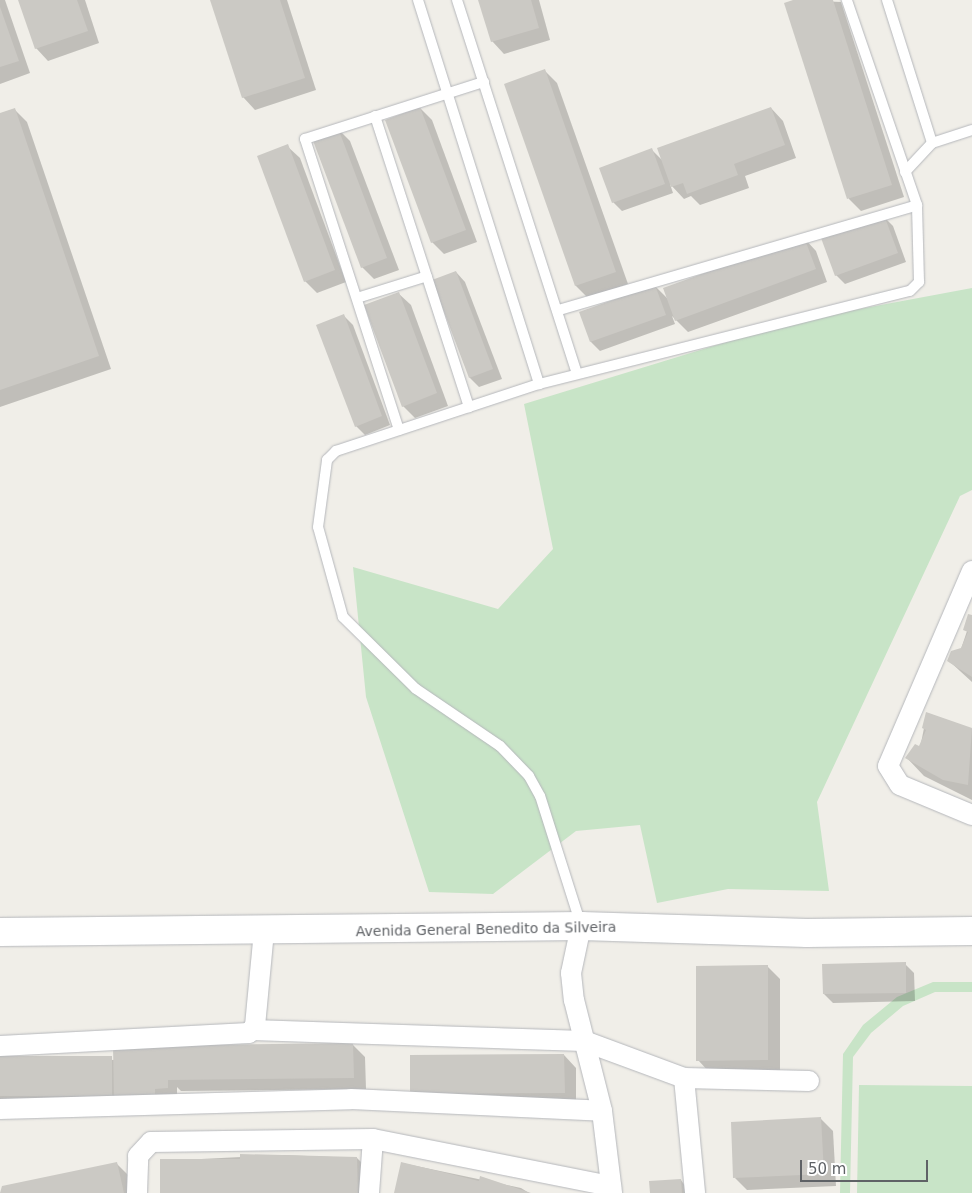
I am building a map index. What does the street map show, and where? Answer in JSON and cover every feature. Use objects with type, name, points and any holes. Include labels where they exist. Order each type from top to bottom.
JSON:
[{"type":"main road","name":"Avenida General Benedito da Silveira","points":[[0,932],[264,931],[581,926],[807,933],[972,931]]},
{"type":"street","points":[[970,580],[888,766],[900,785],[972,815]]},
{"type":"street","points":[[137,1193],[138,1156],[151,1142],[373,1139],[612,1190],[602,1111],[584,1041],[571,973],[581,926]]},
{"type":"street","points":[[252,1030],[264,931]]},
{"type":"street","points":[[0,1046],[252,1030],[584,1041],[684,1078],[809,1082]]},
{"type":"street","points":[[684,1078],[695,1193]]},
{"type":"street","points":[[0,1109],[350,1098],[602,1111]]},
{"type":"street","points":[[369,1193],[373,1139]]},
{"type":"lane","points":[[418,0],[539,384]]},
{"type":"lane","points":[[457,0],[559,310],[577,373]]},
{"type":"lane","points":[[581,926],[540,796],[529,776],[500,746],[416,689],[343,617],[319,536],[326,460],[336,451],[539,384],[917,288],[921,248],[917,205],[847,0]]},
{"type":"lane","points":[[887,0],[932,143]]},
{"type":"lane","points":[[399,430],[304,139],[484,82]]},
{"type":"lane","points":[[375,116],[469,407]]},
{"type":"lane","points":[[905,172],[932,143],[972,130]]},
{"type":"lane","points":[[559,310],[917,205]]},
{"type":"lane","points":[[357,298],[427,276]]},
{"type":"green space","points":[[972,288],[972,490],[960,496],[817,802],[829,891],[728,889],[657,903],[640,825],[576,831],[493,894],[429,892],[366,697],[353,567],[498,609],[553,549],[524,404],[795,321]]},
{"type":"green space","points":[[933,982],[972,982],[972,992],[935,992],[903,1006],[871,1033],[853,1057],[850,1193],[840,1193],[843,1054],[863,1025],[897,997]]},
{"type":"green space","points":[[859,1085],[972,1086],[972,1193],[857,1193]]},
{"type":"building","points":[[18,0],[77,0],[88,31],[35,49]]},
{"type":"building","points":[[210,0],[280,0],[305,78],[242,98]]},
{"type":"building","points":[[478,0],[531,0],[539,28],[491,42]]},
{"type":"building","points":[[793,0],[833,0],[892,185],[847,199],[784,3]]},
{"type":"building","points":[[0,7],[19,61],[0,67]]},
{"type":"building","points":[[545,69],[616,272],[575,286],[504,84]]},
{"type":"building","points":[[420,107],[466,230],[431,243],[385,120]]},
{"type":"building","points":[[771,107],[785,145],[734,164],[738,175],[687,194],[683,183],[671,187],[657,148]]},
{"type":"building","points":[[15,108],[99,356],[0,390],[0,113]]},
{"type":"building","points":[[338,128],[387,258],[361,268],[312,138]]},
{"type":"building","points":[[288,144],[335,270],[304,282],[257,156]]},
{"type":"building","points":[[652,148],[665,184],[612,203],[599,168]]},
{"type":"building","points":[[884,215],[898,253],[835,276],[821,238]]},
{"type":"building","points":[[804,237],[816,269],[675,321],[663,288]]},
{"type":"building","points":[[456,271],[493,369],[469,378],[432,280]]},
{"type":"building","points":[[655,285],[666,315],[590,342],[579,312]]},
{"type":"building","points":[[399,292],[437,393],[402,407],[364,305]]},
{"type":"building","points":[[344,314],[382,416],[355,427],[316,325]]},
{"type":"building","points":[[968,614],[972,615],[972,677],[947,661],[951,651],[961,648],[968,632],[963,630]]},
{"type":"building","points":[[926,712],[972,728],[968,785],[943,780],[905,758],[915,744],[919,746],[926,730],[922,728]]},
{"type":"building","points":[[906,962],[906,993],[823,994],[822,964]]},
{"type":"building","points":[[768,965],[768,1060],[696,1061],[696,966]]},
{"type":"building","points":[[353,1043],[354,1078],[168,1080],[168,1088],[155,1089],[155,1096],[114,1097],[113,1046]]},
{"type":"building","points":[[564,1054],[565,1093],[410,1094],[410,1055]]},
{"type":"building","points":[[0,1056],[112,1056],[112,1096],[0,1096]]},
{"type":"building","points":[[821,1117],[824,1174],[733,1178],[731,1122]]},
{"type":"building","points":[[240,1154],[357,1157],[358,1193],[160,1193],[160,1159],[240,1159]]},
{"type":"building","points":[[117,1162],[124,1193],[0,1193],[2,1186]]},
{"type":"building","points":[[401,1162],[479,1181],[480,1176],[531,1193],[394,1193]]},
{"type":"building","points":[[681,1179],[682,1193],[650,1193],[649,1181]]}]
